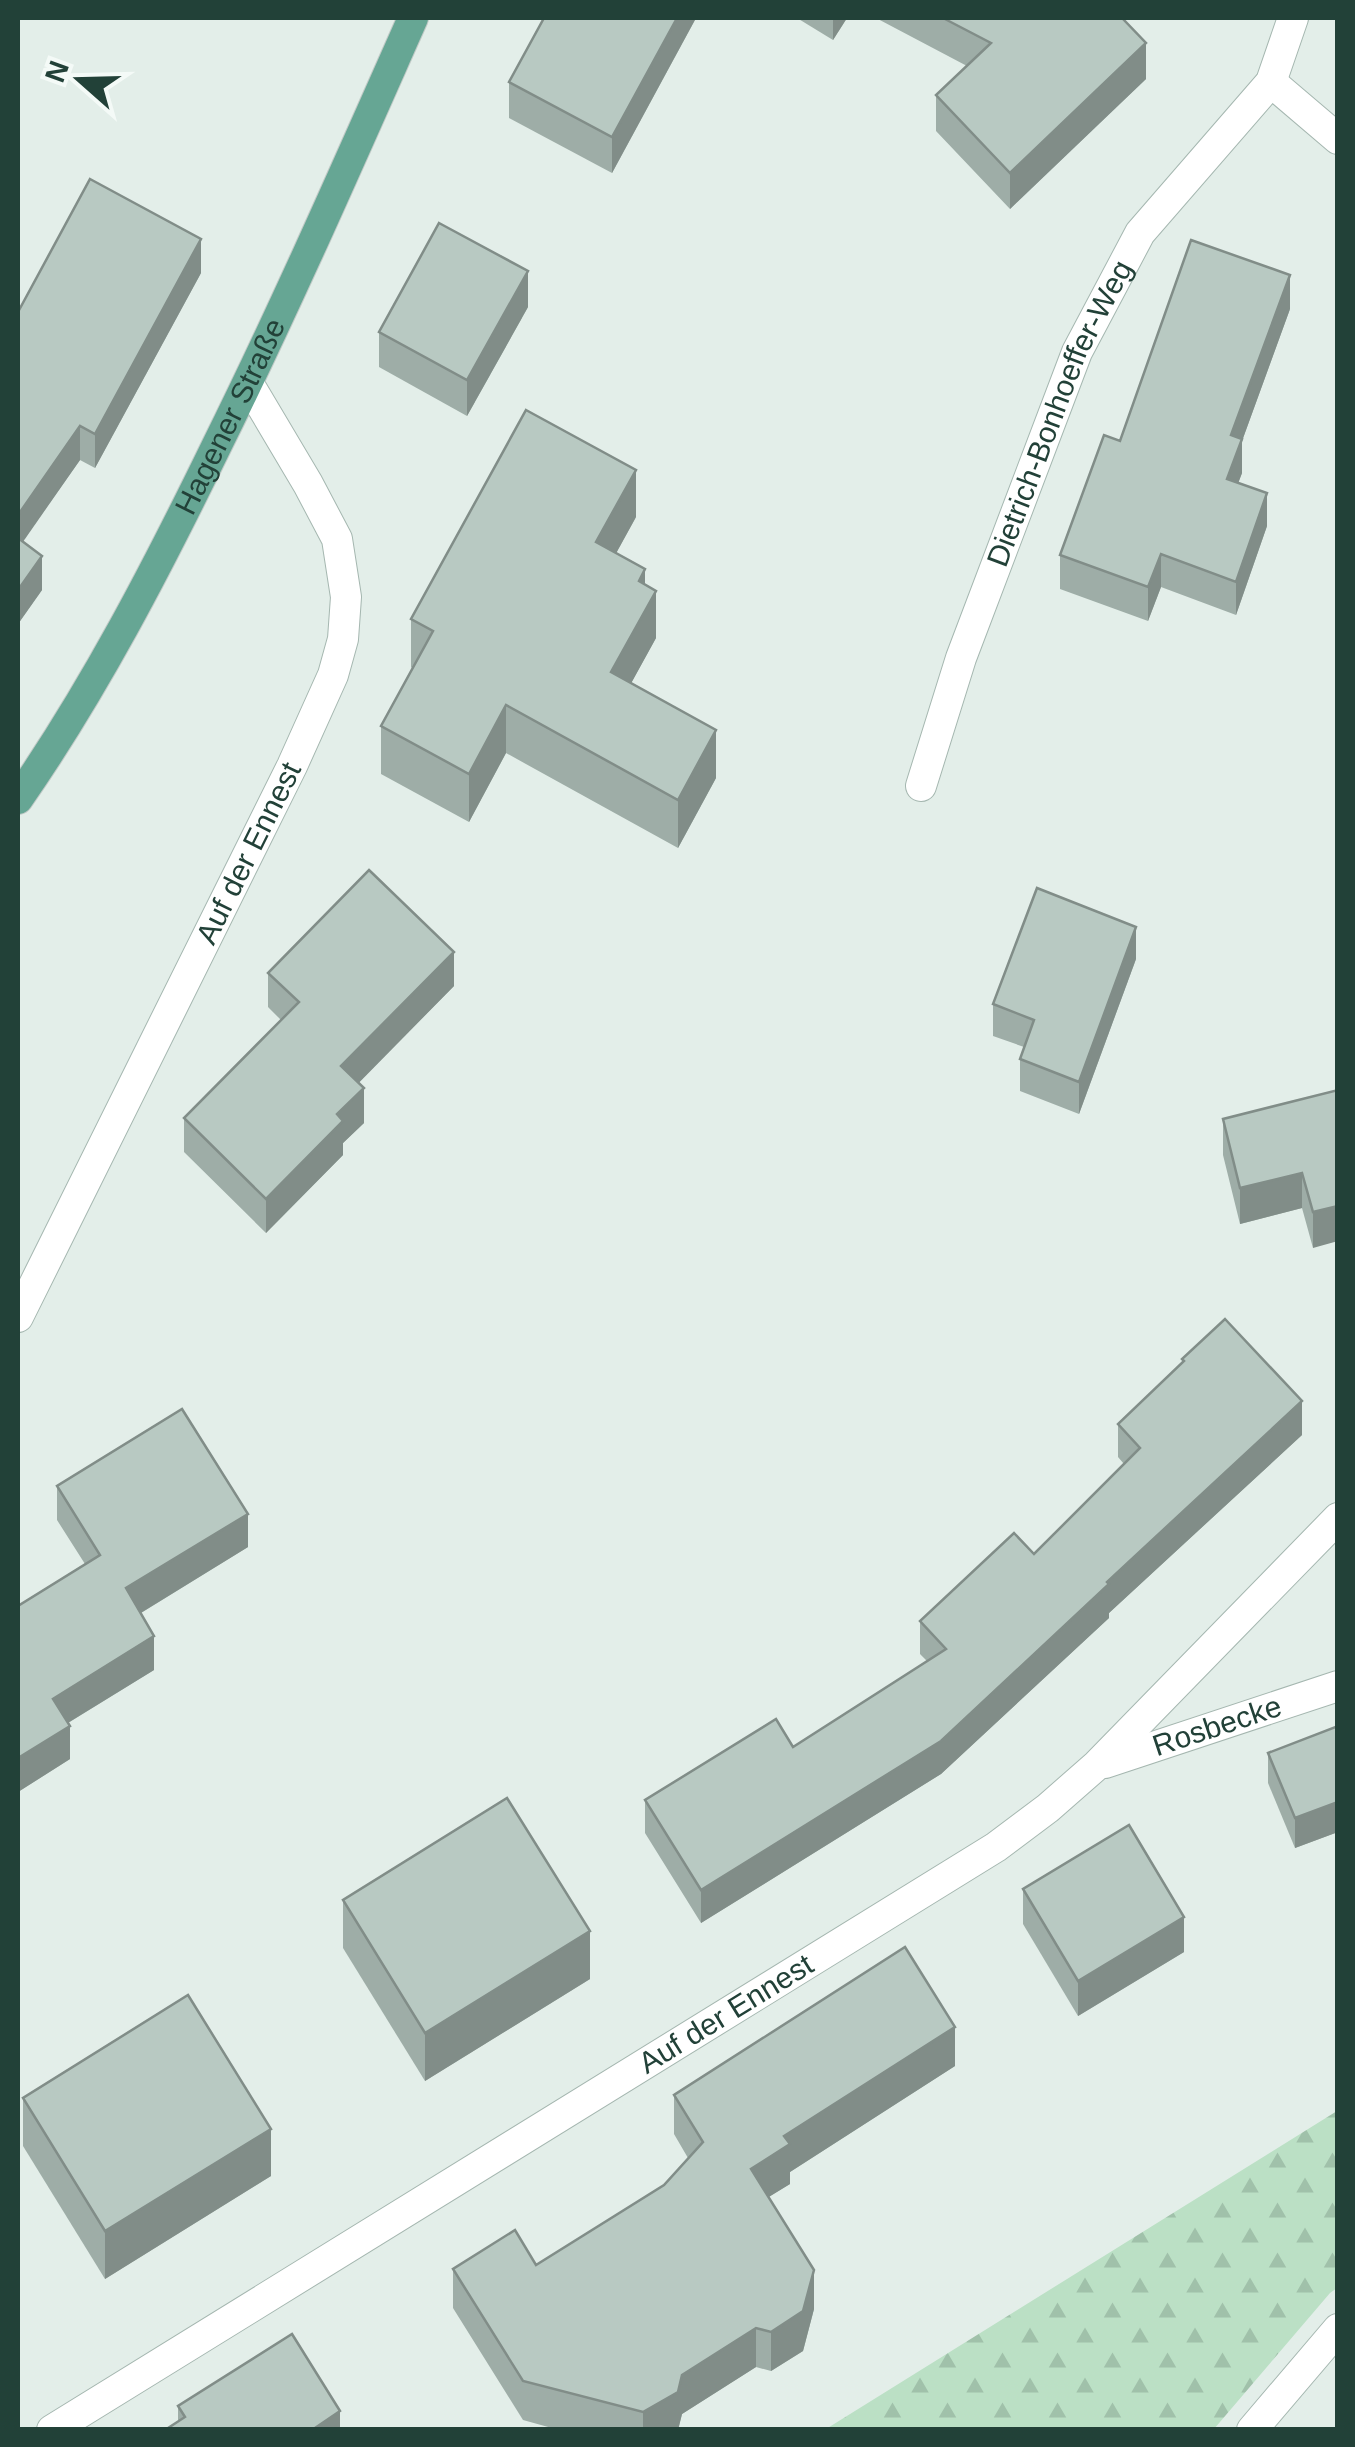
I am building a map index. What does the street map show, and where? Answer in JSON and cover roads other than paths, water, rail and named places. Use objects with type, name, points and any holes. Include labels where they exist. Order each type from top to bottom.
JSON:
[{"type":"main road","name":"Hagener Straße","points":[[18,799],[52,750],[156,570],[304,264],[414,18]]},
{"type":"street","name":"Dietrich-Bonhoeffer-Weg","points":[[920,786],[962,658],[1077,352],[1140,234],[1271,82],[1293,18]]},
{"type":"street","points":[[1271,82],[1338,138]]},
{"type":"street","name":"Auf der Ennest","points":[[18,1317],[292,766],[332,675],[343,639],[346,597],[337,539],[248,383]]},
{"type":"street","name":"Auf der Ennest","points":[[52,2430],[996,1847],[1097,1765],[1338,1518]]},
{"type":"street","name":"Rosbecke","points":[[1097,1765],[1338,1686]]},
{"type":"street","points":[[1252,2430],[1338,2329]]}]
